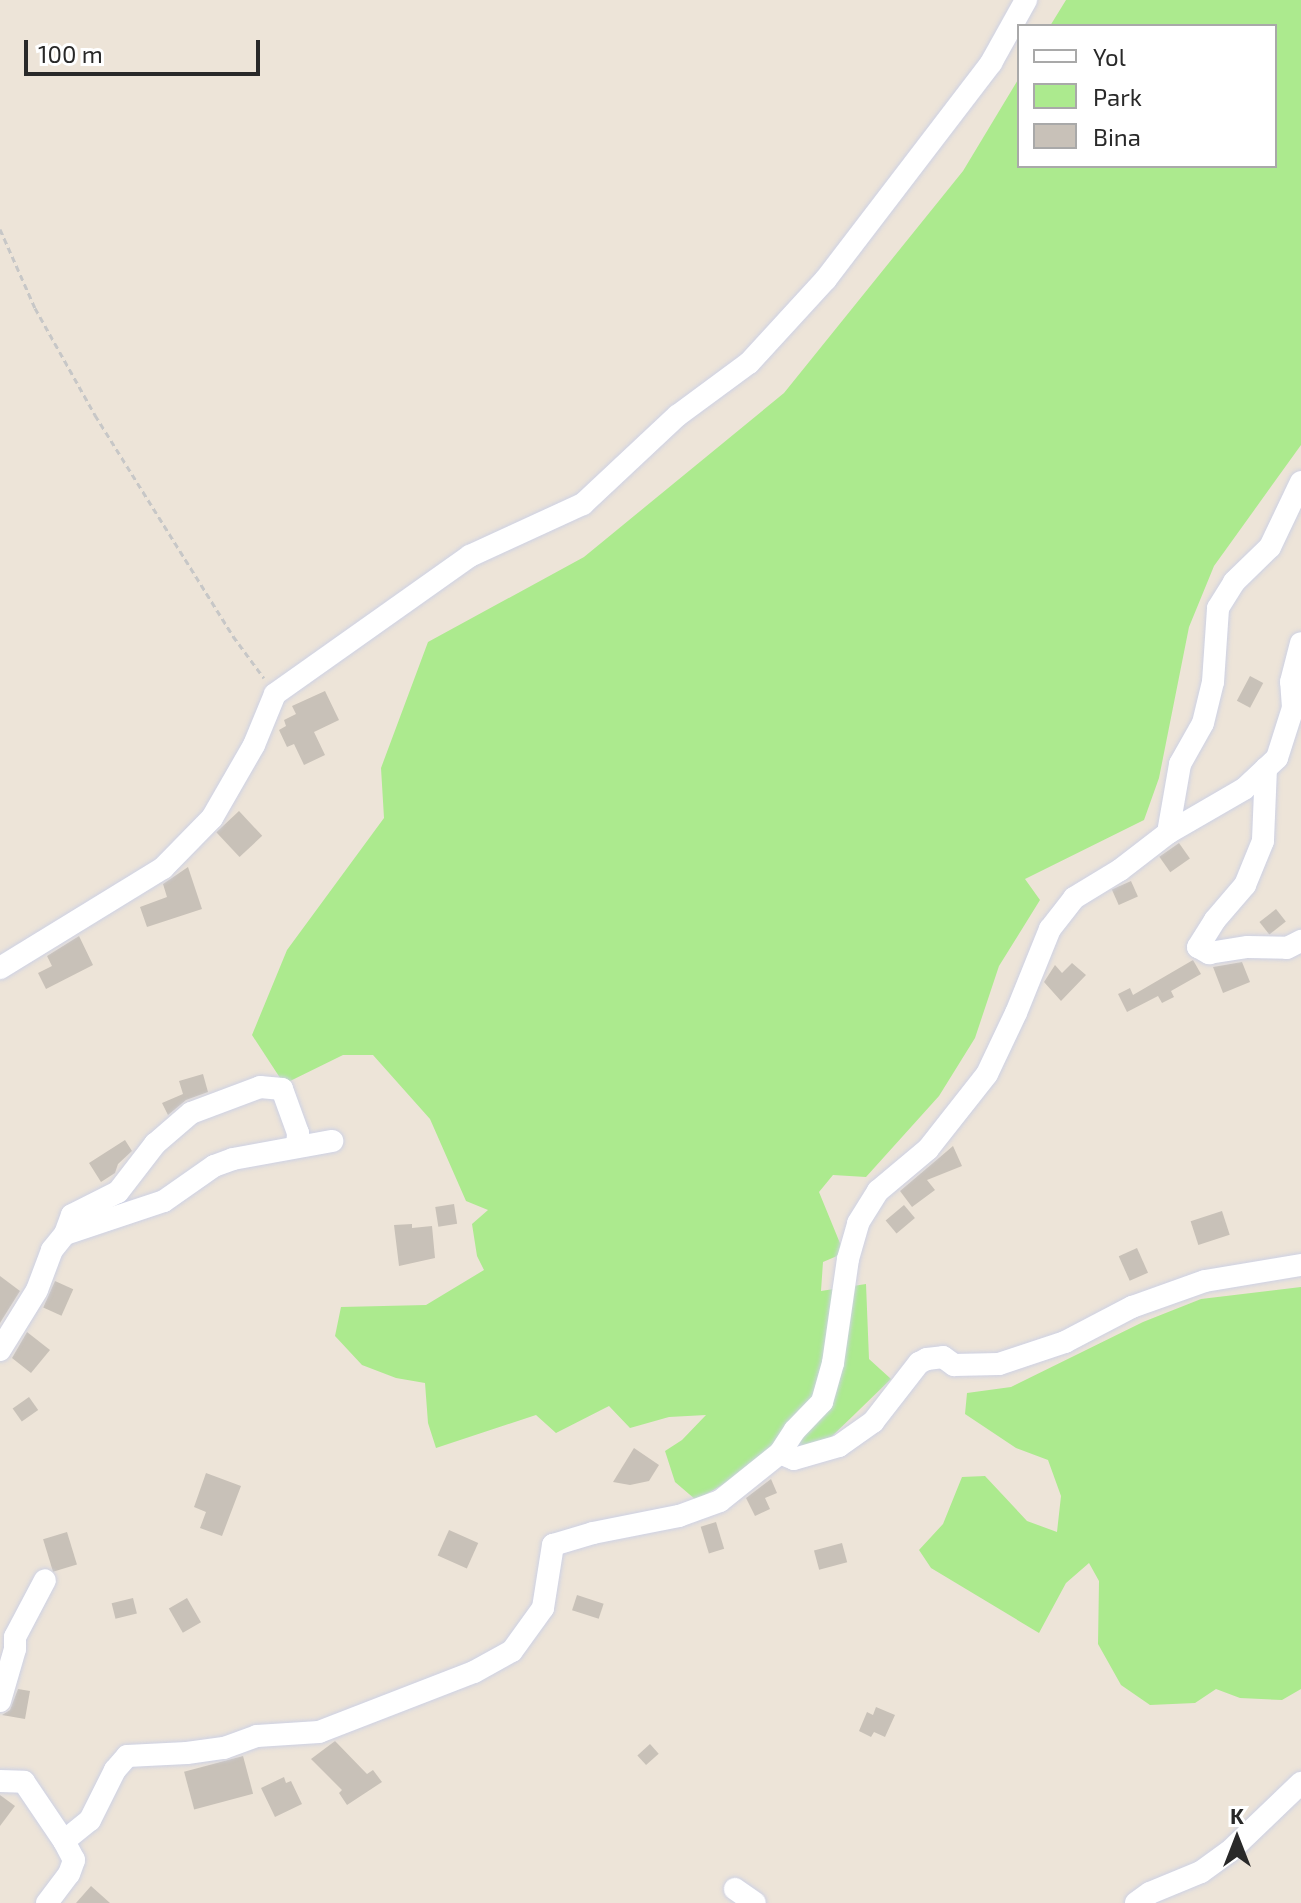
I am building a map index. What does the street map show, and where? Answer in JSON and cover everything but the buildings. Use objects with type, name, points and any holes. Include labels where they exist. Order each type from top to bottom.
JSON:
[{"type":"street","points":[[0,968],[163,868],[212,818],[254,745],[275,694],[470,556],[583,504],[677,416],[749,363],[826,279],[981,76],[1026,0]]},
{"type":"street","points":[[1168,833],[1180,764],[1203,723],[1213,682],[1218,608],[1234,582],[1270,547],[1301,482]]},
{"type":"street","points":[[64,1841],[90,1820],[115,1770],[127,1756],[187,1753],[224,1748],[257,1736],[319,1732],[474,1672],[512,1651],[543,1608],[553,1545],[593,1533],[679,1516],[720,1501],[780,1453],[795,1430],[822,1402],[841,1320],[848,1259],[865,1212],[878,1191],[928,1149],[987,1074],[1050,929],[1074,898],[1120,870],[1168,833],[1244,789],[1277,758],[1293,708],[1291,682],[1301,643]]},
{"type":"street","points":[[1266,768],[1263,841],[1245,885],[1215,920],[1198,947],[1209,953],[1248,947],[1287,948],[1301,941]]},
{"type":"street","points":[[0,1350],[37,1290],[52,1250],[65,1234],[72,1215],[118,1192],[155,1144],[191,1113],[260,1087],[282,1089],[298,1133],[297,1147]]},
{"type":"street","points":[[65,1234],[164,1201],[214,1166],[233,1159],[332,1141]]},
{"type":"street","points":[[780,1453],[803,1458],[839,1446],[873,1422],[919,1363],[927,1359],[943,1357],[954,1365],[999,1364],[1065,1342],[1132,1307],[1205,1281],[1301,1265]]},
{"type":"street","points":[[0,1701],[15,1649],[15,1637],[45,1580]]},
{"type":"street","points":[[0,1781],[24,1782],[74,1860],[69,1874],[47,1903]]},
{"type":"street","points":[[1136,1903],[1210,1865],[1301,1783]]},
{"type":"street","points":[[735,1889],[755,1903]]},
{"type":"path","points":[[0,229],[35,308],[95,415],[233,636],[275,694]]},
{"type":"green space","points":[[1066,0],[1301,0],[1301,445],[1214,566],[1189,627],[1159,778],[1144,820],[1025,879],[1040,900],[999,966],[975,1038],[939,1096],[866,1177],[833,1175],[819,1192],[844,1253],[823,1262],[821,1291],[866,1284],[869,1359],[891,1379],[825,1443],[729,1481],[696,1500],[675,1482],[665,1451],[682,1440],[706,1415],[669,1417],[630,1428],[609,1406],[556,1433],[536,1415],[436,1448],[428,1423],[425,1383],[396,1378],[362,1365],[335,1336],[341,1307],[426,1305],[484,1270],[477,1256],[472,1224],[488,1210],[466,1201],[430,1119],[373,1055],[343,1055],[284,1084],[252,1035],[287,950],[384,818],[381,768],[428,642],[584,557],[784,393],[963,171],[1017,81],[1017,168],[1277,168],[1277,24],[1051,24]]},
{"type":"green space","points":[[1301,1287],[1301,1689],[1282,1700],[1240,1698],[1216,1689],[1195,1703],[1150,1705],[1121,1685],[1098,1644],[1099,1581],[1089,1563],[1066,1583],[1039,1633],[931,1568],[919,1550],[943,1524],[962,1477],[985,1476],[1027,1521],[1057,1532],[1061,1496],[1048,1460],[1016,1448],[965,1414],[967,1393],[1011,1387],[1143,1322],[1201,1299]]}]
